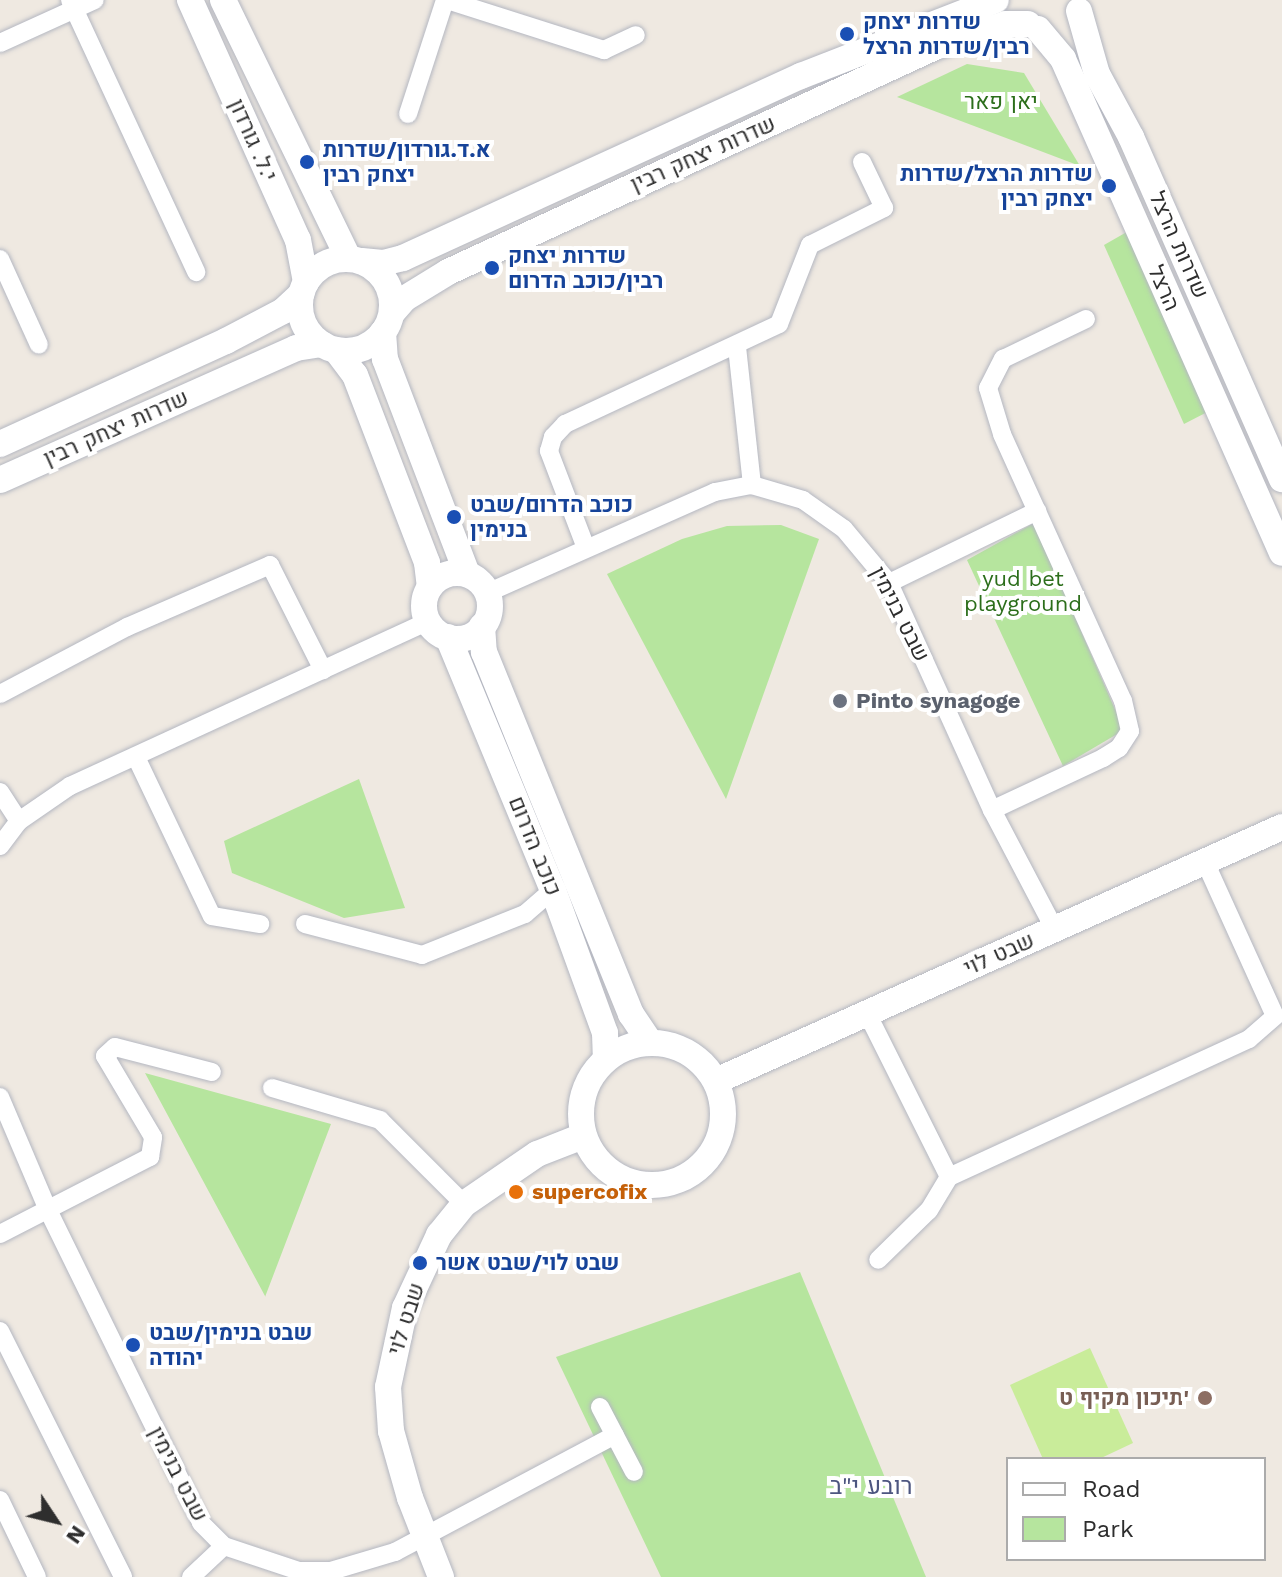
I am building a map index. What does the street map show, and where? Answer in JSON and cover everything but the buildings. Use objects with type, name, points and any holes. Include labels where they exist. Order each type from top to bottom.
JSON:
[{"type":"street","points":[[0,43],[72,4],[95,0]]},
{"type":"street","name":"י.ל. גורדון","points":[[190,0],[298,240],[303,288]]},
{"type":"street","name":"י.ל. גורדון","points":[[223,0],[355,259]]},
{"type":"street","points":[[408,114],[446,0],[604,50],[636,35]]},
{"type":"street","name":"שדרות יצחק רבין","points":[[355,259],[383,263],[403,258],[801,76],[996,0]]},
{"type":"street","name":"הרצל","points":[[1015,0],[1033,27],[1063,59],[1282,553]]},
{"type":"street","points":[[72,4],[196,272]]},
{"type":"street","name":"שדרות יצחק רבין","points":[[388,323],[404,299],[448,272],[935,47],[1006,24],[1033,27],[1067,25],[1080,5]]},
{"type":"street","name":"שדרות הרצל","points":[[1080,5],[1097,74],[1131,137],[1282,479]]},
{"type":"street","points":[[586,548],[549,451],[553,437],[565,424],[628,393],[737,347],[779,324],[810,245],[884,208],[862,162]]},
{"type":"street","points":[[0,259],[39,345]]},
{"type":"street","points":[[0,846],[19,821],[70,786],[323,670],[438,629],[467,637],[482,626],[489,610],[487,593],[467,574],[385,359],[390,288],[355,259],[323,264],[303,288],[303,323],[355,375],[427,563],[430,587],[424,604],[438,629]]},
{"type":"street","name":"שדרות יצחק רבין","points":[[0,444],[226,341],[283,311],[303,288]]},
{"type":"street","points":[[992,810],[1103,758],[1119,748],[1130,731],[1123,701],[990,405],[988,388],[1003,359],[1086,319]]},
{"type":"street","points":[[329,347],[363,348],[388,323]]},
{"type":"street","name":"שדרות יצחק רבין","points":[[0,480],[296,348],[329,347]]},
{"type":"street","points":[[737,347],[752,485]]},
{"type":"street","name":"שבט בנימין","points":[[487,593],[715,492],[752,485],[777,489],[834,519],[889,583],[992,810],[1054,928]]},
{"type":"street","points":[[889,583],[1037,511]]},
{"type":"street","points":[[0,694],[127,627],[270,565],[323,670]]},
{"type":"street","points":[[430,587],[446,575],[467,574]]},
{"type":"street","name":"כוכב הדרום","points":[[482,626],[484,652],[631,1014],[650,1042]]},
{"type":"street","name":"כוכב הדרום","points":[[438,629],[553,890],[602,1023],[606,1059]]},
{"type":"street","points":[[136,757],[212,916],[260,924]]},
{"type":"street","points":[[0,792],[19,821]]},
{"type":"street","name":"שבט לוי","points":[[716,1081],[1282,827]]},
{"type":"street","points":[[878,1260],[929,1210],[949,1177],[1249,1039],[1275,1016],[1205,862]]},
{"type":"street","points":[[305,924],[422,955],[525,914],[553,890]]},
{"type":"street","points":[[525,914],[565,921]]},
{"type":"street","points":[[867,1013],[949,1177]]},
{"type":"street","points":[[650,1042],[689,1052],[716,1081],[723,1102],[720,1135],[704,1163],[687,1177],[663,1185],[625,1180],[595,1158],[583,1136],[582,1098],[606,1059],[650,1042]]},
{"type":"street","points":[[0,1234],[150,1157],[153,1137],[105,1056],[115,1047],[212,1072]]},
{"type":"street","points":[[272,1088],[380,1120],[464,1204]]},
{"type":"street","name":"שבט בנימין","points":[[0,1097],[48,1210],[201,1523],[224,1546]]},
{"type":"street","name":"שבט לוי","points":[[441,1577],[424,1535],[391,1431],[388,1387],[405,1308],[439,1235],[464,1204],[514,1168],[583,1136]]},
{"type":"street","points":[[0,1331],[123,1577]]},
{"type":"street","points":[[600,1407],[634,1472]]},
{"type":"street","points":[[191,1577],[224,1546],[298,1574],[331,1571],[395,1552],[615,1435]]},
{"type":"street","points":[[0,1500],[37,1577]]},
{"type":"green space","name":"יאן פאר","points":[[967,64],[1024,73],[1080,166],[897,97]]},
{"type":"green space","points":[[1132,229],[1215,408],[1184,424],[1104,245]]},
{"type":"green space","name":"yud bet playground","points":[[1034,523],[1124,730],[1063,766],[967,560]]},
{"type":"green space","points":[[781,525],[819,539],[726,799],[607,574],[682,539],[727,526]]},
{"type":"green space","points":[[359,779],[405,908],[344,918],[232,873],[224,841]]},
{"type":"green space","points":[[145,1073],[331,1124],[265,1297],[265,1296]]},
{"type":"green space","points":[[800,1272],[926,1577],[661,1577],[556,1357]]},
{"type":"green space","points":[[1090,1348],[1133,1443],[1103,1457],[1042,1457],[1010,1385]]},
{"type":"place","name":"שדרות יצחק רבין/שדרות הרצל","points":[[847,34]]},
{"type":"place","name":"א.ד.גורדון/שדרות יצחק רבין","points":[[307,162]]},
{"type":"place","name":"שדרות הרצל/שדרות יצחק רבין","points":[[1109,186]]},
{"type":"place","name":"שדרות יצחק רבין/כוכב הדרום","points":[[492,268]]},
{"type":"place","name":"כוכב הדרום/שבט בנימין","points":[[454,517]]},
{"type":"place","name":"Pinto synagoge","points":[[840,701]]},
{"type":"place","name":"supercofix","points":[[516,1192]]},
{"type":"place","name":"שבט לוי/שבט אשר","points":[[420,1263]]},
{"type":"place","name":"שבט בנימין/שבט יהודה","points":[[133,1345]]},
{"type":"place","name":"תיכון מקיף ט'","points":[[1205,1398]]},
{"type":"district","name":"רובע י\"ב","points":[[871,1487]]}]
